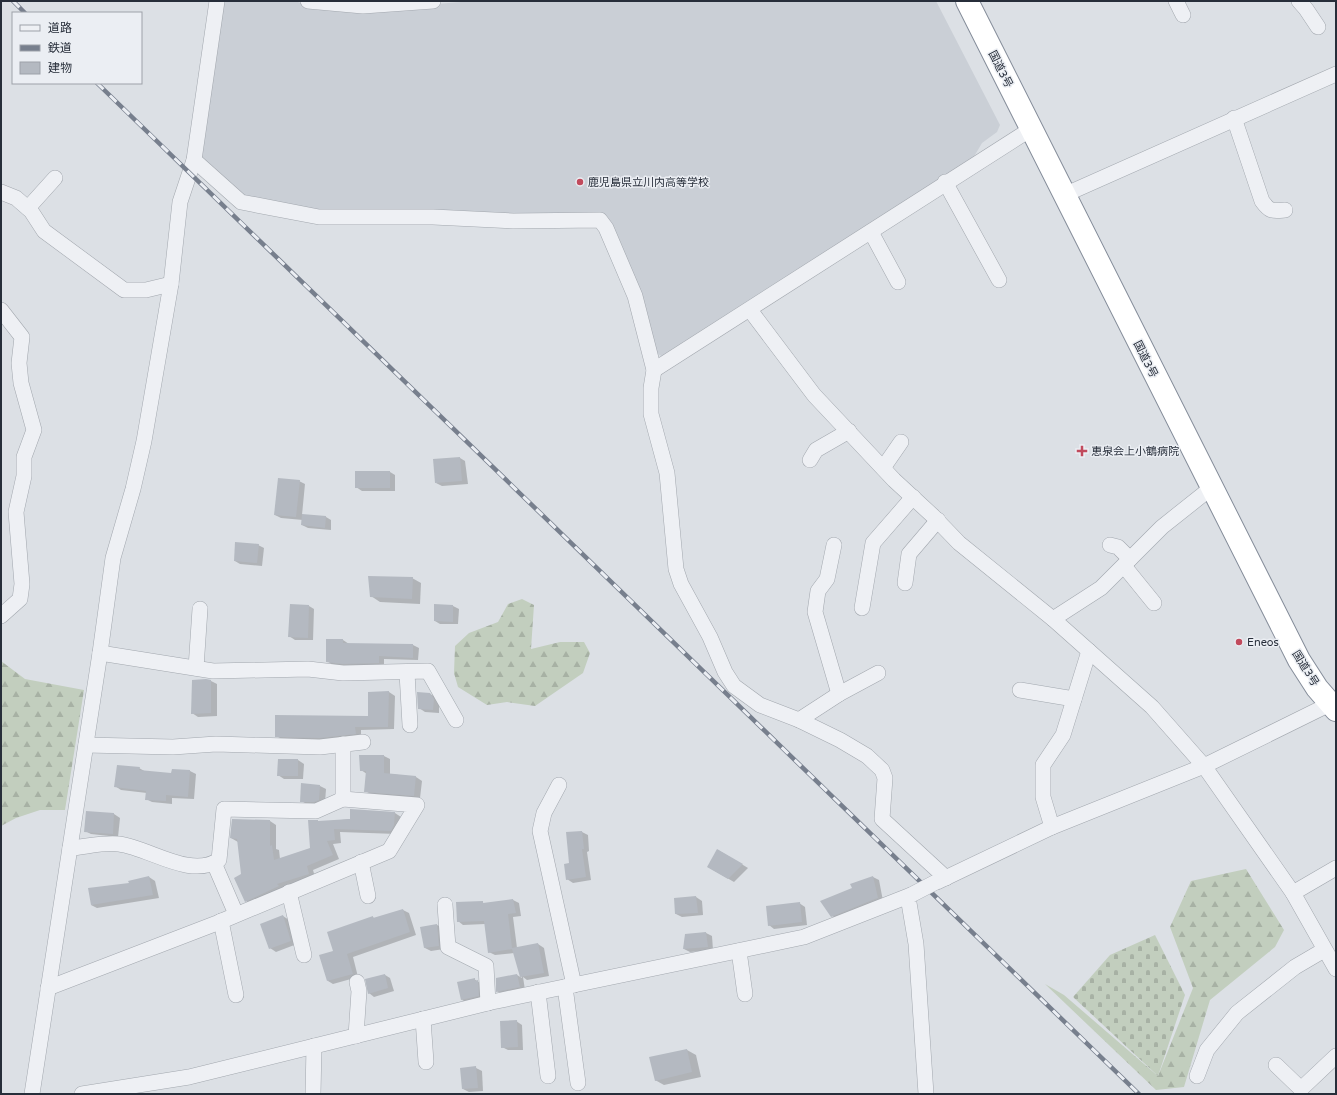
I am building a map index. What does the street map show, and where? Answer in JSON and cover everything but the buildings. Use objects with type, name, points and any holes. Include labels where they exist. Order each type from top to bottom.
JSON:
[{"type":"highway","name":"国道3号","points":[[967,1],[1211,488],[1299,660],[1334,705]]},
{"type":"street","points":[[32,1094],[100,653],[113,558],[133,489],[144,441],[171,284],[180,202],[194,160],[215,1]]},
{"type":"street","points":[[308,1],[363,6],[433,1]]},
{"type":"street","points":[[1176,1],[1183,15]]},
{"type":"street","points":[[1299,1],[1318,27]]},
{"type":"street","points":[[1064,195],[1234,118],[1336,74]]},
{"type":"street","points":[[1234,118],[1262,201],[1268,209],[1274,211],[1285,210]]},
{"type":"street","points":[[654,370],[750,310],[945,182],[1031,128]]},
{"type":"street","points":[[194,160],[241,202],[319,217],[433,217],[513,221],[600,220],[606,228],[635,296],[654,370],[651,388],[651,414],[666,473],[676,569],[681,584],[710,637],[725,672],[734,686],[760,705],[799,720],[840,740],[877,764],[882,770],[885,778],[882,819],[941,880]]},
{"type":"street","points":[[28,208],[55,178]]},
{"type":"street","points":[[945,182],[999,280]]},
{"type":"street","points":[[1,192],[16,198],[28,208],[44,231],[124,290],[146,290],[171,284]]},
{"type":"street","points":[[871,232],[898,282]]},
{"type":"street","points":[[1,310],[22,337],[19,363],[21,383],[34,430],[24,458],[24,476],[16,512],[22,584],[20,599],[1,616]]},
{"type":"street","points":[[750,310],[814,395],[884,468],[938,520],[959,544],[1053,619],[1152,707],[1204,766],[1293,893],[1336,969]]},
{"type":"street","points":[[810,460],[816,450],[849,431]]},
{"type":"street","points":[[884,468],[901,442]]},
{"type":"street","points":[[1053,619],[1102,588],[1162,527],[1211,488]]},
{"type":"street","points":[[862,608],[873,543],[913,497]]},
{"type":"street","points":[[904,583],[909,554],[938,520]]},
{"type":"street","points":[[834,545],[827,580],[818,591],[815,612],[839,694]]},
{"type":"street","points":[[1110,545],[1118,547],[1154,603]]},
{"type":"street","points":[[196,668],[200,609]]},
{"type":"street","points":[[1052,827],[1043,797],[1043,765],[1063,735],[1089,651]]},
{"type":"street","points":[[100,653],[213,671],[308,669],[343,673],[428,671],[456,720]]},
{"type":"street","points":[[407,672],[410,725]]},
{"type":"street","points":[[799,720],[839,694],[878,673]]},
{"type":"street","points":[[1020,690],[1074,699]]},
{"type":"street","points":[[82,1094],[190,1078],[488,1003],[804,937],[909,896],[1052,827],[1204,766],[1334,705]]},
{"type":"street","points":[[86,745],[173,746],[216,744],[320,747],[363,742]]},
{"type":"street","points":[[343,744],[343,799]]},
{"type":"street","points":[[559,785],[544,813],[540,831],[569,986],[578,1083]]},
{"type":"street","points":[[48,988],[221,921],[389,851],[417,805],[343,799],[316,811],[224,809],[219,860],[214,863],[200,866],[182,865],[139,848],[117,844],[70,848]]},
{"type":"street","points":[[361,862],[368,896]]},
{"type":"street","points":[[214,863],[236,914]]},
{"type":"street","points":[[1293,893],[1336,868]]},
{"type":"street","points":[[289,892],[304,955]]},
{"type":"street","points":[[909,896],[916,944],[926,1094]]},
{"type":"street","points":[[445,905],[448,947],[486,966],[488,1003]]},
{"type":"street","points":[[221,921],[236,995]]},
{"type":"street","points":[[438,952],[454,950]]},
{"type":"street","points":[[1197,1076],[1207,1050],[1237,1013],[1296,967],[1324,950]]},
{"type":"street","points":[[739,951],[745,994]]},
{"type":"street","points":[[356,1036],[360,991],[357,982]]},
{"type":"street","points":[[538,992],[548,1076]]},
{"type":"street","points":[[423,1019],[426,1062]]},
{"type":"street","points":[[314,1046],[314,1094]]},
{"type":"street","points":[[1276,1065],[1300,1089],[1336,1056]]},
{"type":"shaded area","name":"鹿児島県立川内高等学校","points":[[224,1],[294,1],[309,5],[359,10],[474,1],[936,1],[1000,125],[997,132],[982,143],[972,160],[663,357],[653,351],[606,217],[330,214],[243,199],[199,156]]},
{"type":"green space","points":[[522,599],[534,605],[531,649],[560,642],[584,642],[590,653],[583,673],[535,706],[507,702],[487,705],[458,687],[454,673],[455,646],[469,633],[498,622],[508,604]]},
{"type":"green space","points":[[1,661],[25,679],[84,690],[65,810],[40,810],[16,818],[1,826]]},
{"type":"green space","points":[[1246,869],[1284,930],[1275,947],[1210,1000],[1184,1087],[1156,1090],[1045,984],[1064,995],[1158,1076],[1193,988],[1170,927],[1191,881]]},
{"type":"green space","points":[[1155,935],[1185,995],[1158,1076],[1073,997],[1110,955]]},
{"type":"railway","points":[[13,1],[24,12]]},
{"type":"railway","points":[[98,84],[1139,1094]]},
{"type":"place","name":"鹿児島県立川内高等学校","points":[[580,182]]},
{"type":"place","name":"恵泉会上小鶴病院","points":[[1082,451]]},
{"type":"place","name":"Eneos","points":[[1239,642]]}]
